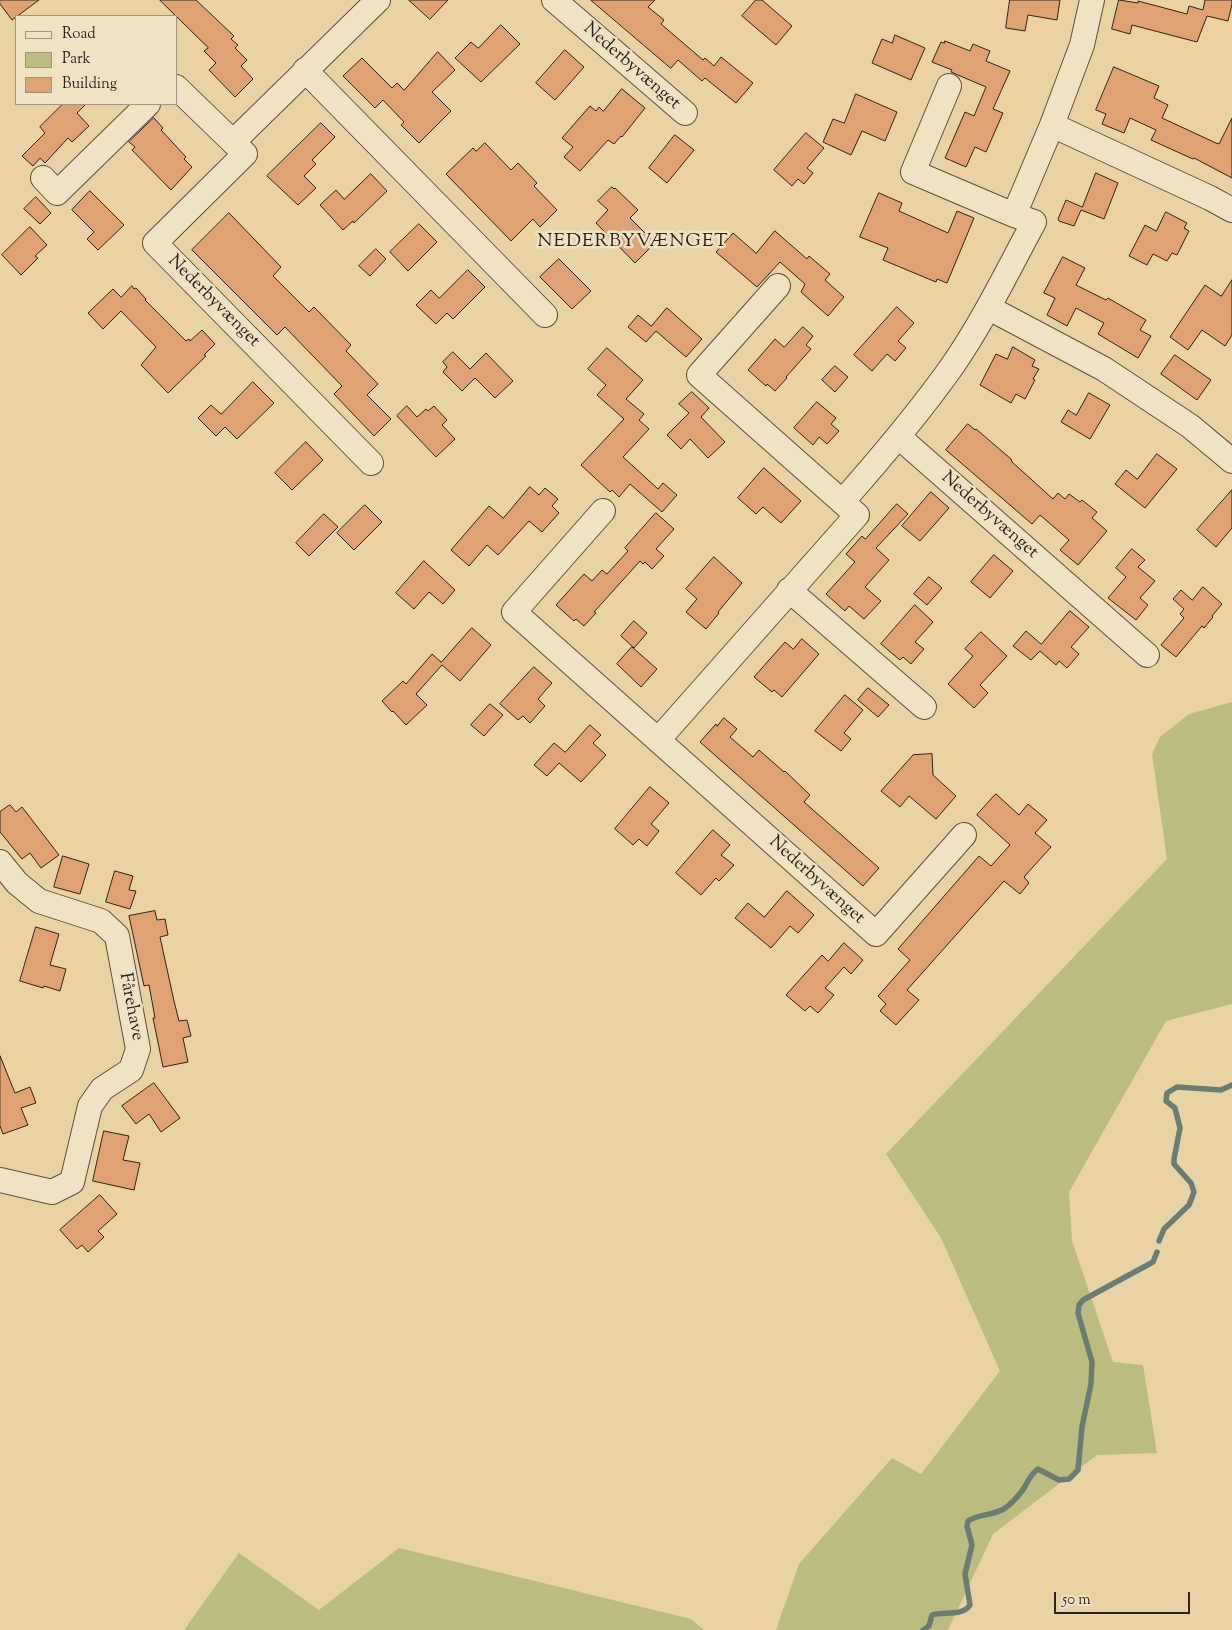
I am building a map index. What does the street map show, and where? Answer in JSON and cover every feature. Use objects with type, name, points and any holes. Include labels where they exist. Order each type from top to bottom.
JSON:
[{"type":"street","points":[[178,90],[233,142],[378,0]]},
{"type":"street","name":"Nederbyvænget","points":[[554,0],[685,113]]},
{"type":"street","points":[[1014,215],[1052,125],[1082,45],[1092,0]]},
{"type":"street","points":[[305,70],[545,316]]},
{"type":"street","points":[[842,502],[898,437],[953,365],[989,308],[1034,222],[913,172],[949,86]]},
{"type":"street","points":[[43,178],[57,193],[147,105]]},
{"type":"street","points":[[1052,125],[1232,210]]},
{"type":"street","name":"Nederbyvænget","points":[[233,142],[244,154],[154,243],[371,463]]},
{"type":"street","points":[[658,740],[857,515],[699,375],[778,286]]},
{"type":"street","points":[[989,308],[1104,369],[1190,426],[1232,462]]},
{"type":"street","name":"Nederbyvænget","points":[[898,437],[1147,655]]},
{"type":"street","name":"Nederbyvænget","points":[[603,510],[514,612],[876,934],[964,834]]},
{"type":"street","points":[[789,590],[924,707]]},
{"type":"street","name":"Fårehave","points":[[0,862],[17,883],[38,901],[101,921],[117,936],[138,1049],[131,1070],[102,1089],[90,1106],[72,1182],[52,1192],[0,1180]]},
{"type":"green space","points":[[1232,702],[1232,1004],[1166,1021],[1069,1192],[1072,1241],[1113,1362],[1143,1365],[1157,1453],[1097,1455],[993,1534],[948,1630],[776,1630],[799,1564],[892,1458],[921,1474],[1000,1371],[941,1238],[886,1154],[1167,859],[1152,754],[1160,737],[1189,714]]},
{"type":"green space","points":[[399,1548],[691,1619],[704,1630],[184,1630],[239,1553],[319,1610]]},
{"type":"building","points":[[0,0],[39,0],[19,15],[15,15],[12,20],[0,4]]},
{"type":"building","points":[[160,0],[196,0],[234,36],[231,39],[238,45],[235,48],[247,60],[241,66],[253,79],[235,97],[209,70],[216,63],[204,51],[208,48],[178,18],[178,15],[175,15]]},
{"type":"building","points":[[409,0],[448,0],[430,19]]},
{"type":"building","points":[[591,0],[655,0],[648,7],[664,20],[661,24],[703,60],[705,58],[714,66],[721,57],[753,83],[736,103],[705,78],[702,81],[678,60],[671,68]]},
{"type":"building","points":[[756,0],[762,0],[792,26],[776,45],[742,16]]},
{"type":"building","points":[[1010,0],[1060,0],[1057,20],[1028,15],[1025,31],[1006,28]]},
{"type":"building","points":[[1119,0],[1138,3],[1138,1],[1187,14],[1189,6],[1203,10],[1205,0],[1232,0],[1232,4],[1228,21],[1207,16],[1197,42],[1132,25],[1130,34],[1112,29]]},
{"type":"building","points":[[501,25],[520,44],[481,82],[455,58],[471,42],[478,48]]},
{"type":"building","points":[[895,35],[925,48],[911,80],[872,63],[882,39],[892,43]]},
{"type":"building","points":[[945,41],[970,51],[973,44],[990,51],[986,61],[1010,71],[993,109],[1003,113],[986,152],[975,147],[966,167],[945,158],[965,112],[974,116],[986,87],[932,62],[941,42],[944,43]]},
{"type":"building","points":[[565,50],[584,67],[555,100],[536,83]]},
{"type":"building","points":[[438,52],[455,70],[432,92],[451,111],[419,143],[401,125],[404,122],[383,100],[375,108],[343,76],[362,58],[392,88],[397,83],[404,90]]},
{"type":"building","points":[[1114,67],[1159,86],[1154,98],[1168,105],[1162,118],[1216,143],[1219,144],[1232,118],[1232,178],[1194,158],[1151,140],[1156,130],[1130,118],[1124,133],[1102,124],[1106,114],[1096,110]]},
{"type":"building","points":[[622,89],[645,108],[622,137],[614,144],[608,140],[580,171],[564,157],[573,147],[562,138],[590,106],[596,111],[599,107],[603,111]]},
{"type":"building","points":[[856,94],[897,112],[885,141],[862,131],[851,155],[823,142],[833,119],[844,123]]},
{"type":"building","points":[[62,105],[85,105],[77,113],[89,126],[72,142],[68,138],[45,163],[40,158],[33,166],[22,156],[45,133],[40,127]]},
{"type":"building","points":[[154,118],[163,128],[161,130],[186,157],[184,159],[192,167],[171,190],[132,150],[135,147],[129,142]]},
{"type":"building","points":[[321,123],[335,137],[312,160],[316,164],[304,176],[316,188],[298,205],[267,176]]},
{"type":"building","points":[[806,133],[824,148],[807,168],[813,173],[804,184],[798,179],[792,186],[774,170]]},
{"type":"building","points":[[675,135],[694,150],[667,183],[649,168]]},
{"type":"building","points":[[485,143],[511,170],[518,163],[537,183],[534,186],[557,210],[540,227],[533,219],[511,241],[446,174],[473,148],[476,151]]},
{"type":"building","points":[[1096,173],[1118,183],[1104,219],[1081,210],[1074,226],[1059,221],[1058,219],[1066,200],[1082,207]]},
{"type":"building","points":[[371,174],[387,191],[354,223],[353,221],[343,230],[320,205],[336,190],[344,199]]},
{"type":"building","points":[[612,187],[638,210],[630,218],[655,243],[635,263],[596,223],[608,210],[598,201]]},
{"type":"building","points":[[90,191],[124,225],[98,250],[87,239],[94,232],[72,210]]},
{"type":"building","points":[[879,193],[902,203],[899,211],[948,233],[957,211],[974,218],[947,283],[937,279],[936,282],[883,260],[888,248],[860,237]]},
{"type":"building","points":[[36,197],[51,213],[40,224],[24,209]]},
{"type":"building","points":[[1166,212],[1187,223],[1184,228],[1189,231],[1177,255],[1172,253],[1167,261],[1153,254],[1147,265],[1129,256],[1145,225],[1156,231]]},
{"type":"building","points":[[229,213],[281,267],[273,276],[309,312],[314,307],[351,345],[346,351],[378,384],[367,395],[391,419],[374,436],[334,394],[342,386],[285,327],[277,335],[192,250]]},
{"type":"building","points":[[419,224],[437,242],[408,271],[390,252]]},
{"type":"building","points":[[30,227],[47,245],[35,256],[38,258],[21,275],[2,255]]},
{"type":"building","points":[[775,231],[807,259],[809,256],[830,274],[825,280],[844,297],[828,316],[801,292],[805,284],[780,262],[757,287],[716,252],[733,233],[756,253]]},
{"type":"building","points":[[376,249],[386,259],[370,276],[359,266]]},
{"type":"building","points":[[1063,257],[1085,268],[1076,285],[1106,300],[1108,298],[1146,320],[1140,330],[1151,336],[1138,358],[1098,334],[1104,323],[1076,308],[1067,326],[1047,315],[1055,298],[1044,293]]},
{"type":"building","points":[[559,259],[591,291],[572,309],[540,277]]},
{"type":"building","points":[[468,270],[485,287],[453,319],[447,313],[436,324],[416,305],[431,290],[439,298]]},
{"type":"building","points":[[1232,280],[1232,335],[1225,346],[1202,330],[1188,350],[1170,337],[1205,285],[1221,296]]},
{"type":"building","points":[[132,286],[186,341],[189,339],[190,341],[202,330],[215,344],[204,355],[206,356],[168,393],[141,365],[156,347],[121,311],[103,329],[88,313],[113,289],[121,297]]},
{"type":"building","points":[[897,307],[914,323],[898,341],[906,348],[895,361],[887,354],[872,371],[854,355]]},
{"type":"building","points":[[667,308],[702,339],[686,357],[656,331],[646,342],[628,327],[638,315],[651,326]]},
{"type":"building","points":[[803,327],[813,336],[806,345],[811,349],[775,391],[767,384],[766,386],[748,370],[775,339],[784,347]]},
{"type":"building","points":[[1013,347],[1035,360],[1032,366],[1039,369],[1025,399],[1016,394],[1011,403],[980,385],[996,354],[1007,359]]},
{"type":"building","points":[[607,348],[643,380],[626,399],[644,414],[639,420],[649,429],[623,457],[658,489],[663,483],[677,495],[662,512],[630,484],[619,497],[612,490],[610,492],[581,465],[624,419],[597,395],[606,385],[588,369]]},
{"type":"building","points":[[453,352],[470,369],[486,353],[513,381],[495,398],[475,378],[462,391],[443,372],[447,367],[443,362]]},
{"type":"building","points":[[1175,355],[1211,380],[1197,400],[1161,374]]},
{"type":"building","points":[[835,366],[848,377],[835,392],[822,380]]},
{"type":"building","points":[[253,382],[274,403],[237,439],[225,427],[216,436],[198,418],[211,405],[221,414]]},
{"type":"building","points":[[692,392],[709,408],[701,417],[725,442],[708,458],[690,439],[681,449],[667,435],[689,413],[679,404]]},
{"type":"building","points":[[1089,393],[1110,405],[1090,439],[1061,422],[1068,410],[1076,415]]},
{"type":"building","points":[[817,402],[836,418],[831,424],[839,431],[827,444],[819,437],[813,445],[794,428]]},
{"type":"building","points":[[407,406],[417,417],[426,409],[428,411],[434,406],[447,420],[442,425],[455,439],[436,457],[397,416]]},
{"type":"building","points":[[968,424],[1011,459],[1053,499],[1058,493],[1065,499],[1069,494],[1080,502],[1082,500],[1097,512],[1092,518],[1107,531],[1078,565],[1060,550],[1069,540],[1040,515],[1032,524],[946,450]]},
{"type":"building","points":[[306,442],[323,460],[292,490],[275,473]]},
{"type":"building","points":[[1157,454],[1177,469],[1145,508],[1115,484],[1126,470],[1137,479]]},
{"type":"building","points":[[764,468],[801,501],[781,523],[763,507],[756,514],[738,498]]},
{"type":"building","points":[[530,487],[539,495],[545,488],[558,499],[552,506],[559,513],[542,532],[529,521],[498,555],[487,545],[469,566],[451,550],[489,506],[503,518]]},
{"type":"building","points":[[1232,490],[1232,528],[1216,547],[1197,530]]},
{"type":"building","points":[[931,492],[949,508],[920,541],[902,526]]},
{"type":"building","points":[[897,504],[908,514],[876,548],[889,560],[865,587],[881,601],[864,619],[849,606],[845,611],[826,594],[855,562],[846,554],[862,536],[865,539]]},
{"type":"building","points":[[365,505],[382,522],[354,550],[337,533]]},
{"type":"building","points":[[656,513],[674,529],[656,549],[664,556],[652,569],[645,562],[643,564],[640,561],[594,612],[596,613],[584,626],[576,619],[574,621],[556,605],[584,574],[592,581],[602,570],[607,574],[628,551],[625,548]]},
{"type":"building","points":[[324,514],[338,527],[309,556],[296,543]]},
{"type":"building","points":[[1132,549],[1145,560],[1138,567],[1155,581],[1140,598],[1148,605],[1136,620],[1108,598],[1126,577],[1116,568]]},
{"type":"building","points":[[994,555],[1013,571],[990,598],[971,582]]},
{"type":"building","points":[[714,557],[742,583],[706,629],[686,612],[697,599],[686,589]]},
{"type":"building","points":[[424,561],[455,590],[443,604],[429,592],[414,609],[396,593]]},
{"type":"building","points":[[929,577],[942,588],[927,605],[914,594]]},
{"type":"building","points":[[1203,587],[1222,604],[1204,628],[1202,626],[1176,657],[1161,645],[1184,618],[1180,614],[1184,609],[1173,599],[1181,590],[1192,600]]},
{"type":"building","points":[[915,605],[933,622],[915,642],[924,649],[911,664],[903,657],[900,660],[881,644]]},
{"type":"building","points":[[1070,611],[1089,627],[1071,647],[1079,654],[1067,668],[1059,661],[1056,665],[1040,651],[1031,660],[1013,646],[1026,631],[1041,644]]},
{"type":"building","points":[[634,621],[647,633],[634,648],[621,636]]},
{"type":"building","points":[[472,628],[491,645],[460,681],[442,665],[416,694],[427,705],[406,725],[382,701],[403,681],[406,684],[432,654],[441,662]]},
{"type":"building","points":[[981,632],[1007,656],[980,685],[988,693],[974,708],[948,684],[973,656],[965,649]]},
{"type":"building","points":[[802,639],[819,654],[782,697],[774,690],[772,692],[754,677],[785,642],[793,649]]},
{"type":"building","points":[[632,647],[657,669],[641,687],[617,664]]},
{"type":"building","points":[[534,667],[552,683],[538,699],[545,706],[530,723],[523,716],[518,720],[500,704]]},
{"type":"building","points":[[868,688],[889,705],[878,717],[858,700]]},
{"type":"building","points":[[845,695],[863,710],[844,733],[851,739],[841,751],[815,731]]},
{"type":"building","points":[[490,704],[503,715],[484,736],[471,725]]},
{"type":"building","points":[[724,718],[737,729],[730,737],[753,757],[759,750],[785,771],[810,795],[804,802],[879,868],[863,886],[700,742]]},
{"type":"building","points":[[590,725],[601,735],[593,743],[606,755],[581,782],[559,763],[547,776],[534,765],[554,743],[565,752]]},
{"type":"building","points":[[932,754],[933,775],[956,796],[936,819],[909,796],[900,807],[881,791],[913,755]]},
{"type":"building","points":[[650,787],[669,803],[651,824],[659,831],[647,846],[639,839],[633,845],[615,829]]},
{"type":"building","points":[[996,794],[1019,815],[1028,804],[1047,820],[1035,833],[1051,847],[1024,877],[1029,883],[1020,894],[1004,881],[907,990],[919,1000],[896,1025],[880,1011],[886,1004],[878,996],[910,960],[898,949],[979,856],[991,866],[1010,845],[977,815]]},
{"type":"building","points":[[10,805],[16,812],[22,807],[59,855],[41,868],[30,853],[22,859],[0,832],[0,812]]},
{"type":"building","points":[[713,830],[730,845],[721,855],[734,865],[719,881],[716,878],[701,895],[676,873]]},
{"type":"building","points":[[63,856],[89,864],[80,894],[54,887]]},
{"type":"building","points":[[115,871],[133,876],[129,890],[136,891],[130,909],[106,902]]},
{"type":"building","points":[[787,891],[814,915],[798,933],[790,926],[771,948],[735,918],[748,903],[764,917]]},
{"type":"building","points":[[155,911],[157,920],[165,919],[168,935],[160,937],[174,1001],[179,1021],[187,1020],[191,1036],[183,1038],[188,1062],[163,1067],[153,1018],[155,1018],[149,985],[144,986],[129,916]]},
{"type":"building","points":[[36,927],[59,934],[50,965],[66,969],[60,991],[20,981]]},
{"type":"building","points":[[844,943],[863,960],[851,974],[844,967],[825,988],[834,995],[818,1013],[810,1006],[805,1011],[786,995],[822,955],[828,961]]},
{"type":"building","points":[[0,1056],[15,1093],[30,1087],[36,1103],[21,1108],[28,1125],[3,1134],[0,1126]]},
{"type":"building","points":[[154,1083],[180,1118],[161,1132],[149,1114],[136,1124],[122,1106]]},
{"type":"building","points":[[104,1131],[129,1136],[123,1160],[140,1163],[134,1190],[93,1181]]},
{"type":"building","points":[[100,1195],[117,1214],[98,1231],[104,1237],[88,1252],[82,1245],[77,1249],[60,1230]]},
{"type":"waterway","points":[[1159,1241],[1164,1229],[1189,1205],[1194,1192],[1191,1183],[1174,1164],[1180,1128],[1175,1108],[1166,1101],[1167,1093],[1177,1087],[1221,1090],[1232,1085]]},
{"type":"waterway","points":[[923,1630],[929,1626],[932,1615],[962,1611],[970,1605],[965,1574],[972,1545],[967,1526],[968,1521],[1004,1509],[1014,1501],[1038,1469],[1059,1480],[1069,1479],[1078,1470],[1082,1427],[1091,1384],[1092,1362],[1078,1313],[1079,1305],[1083,1300],[1153,1262],[1157,1252]]},
{"type":"district","name":"NEDERBYVÆNGET","points":[[633,243]]}]
